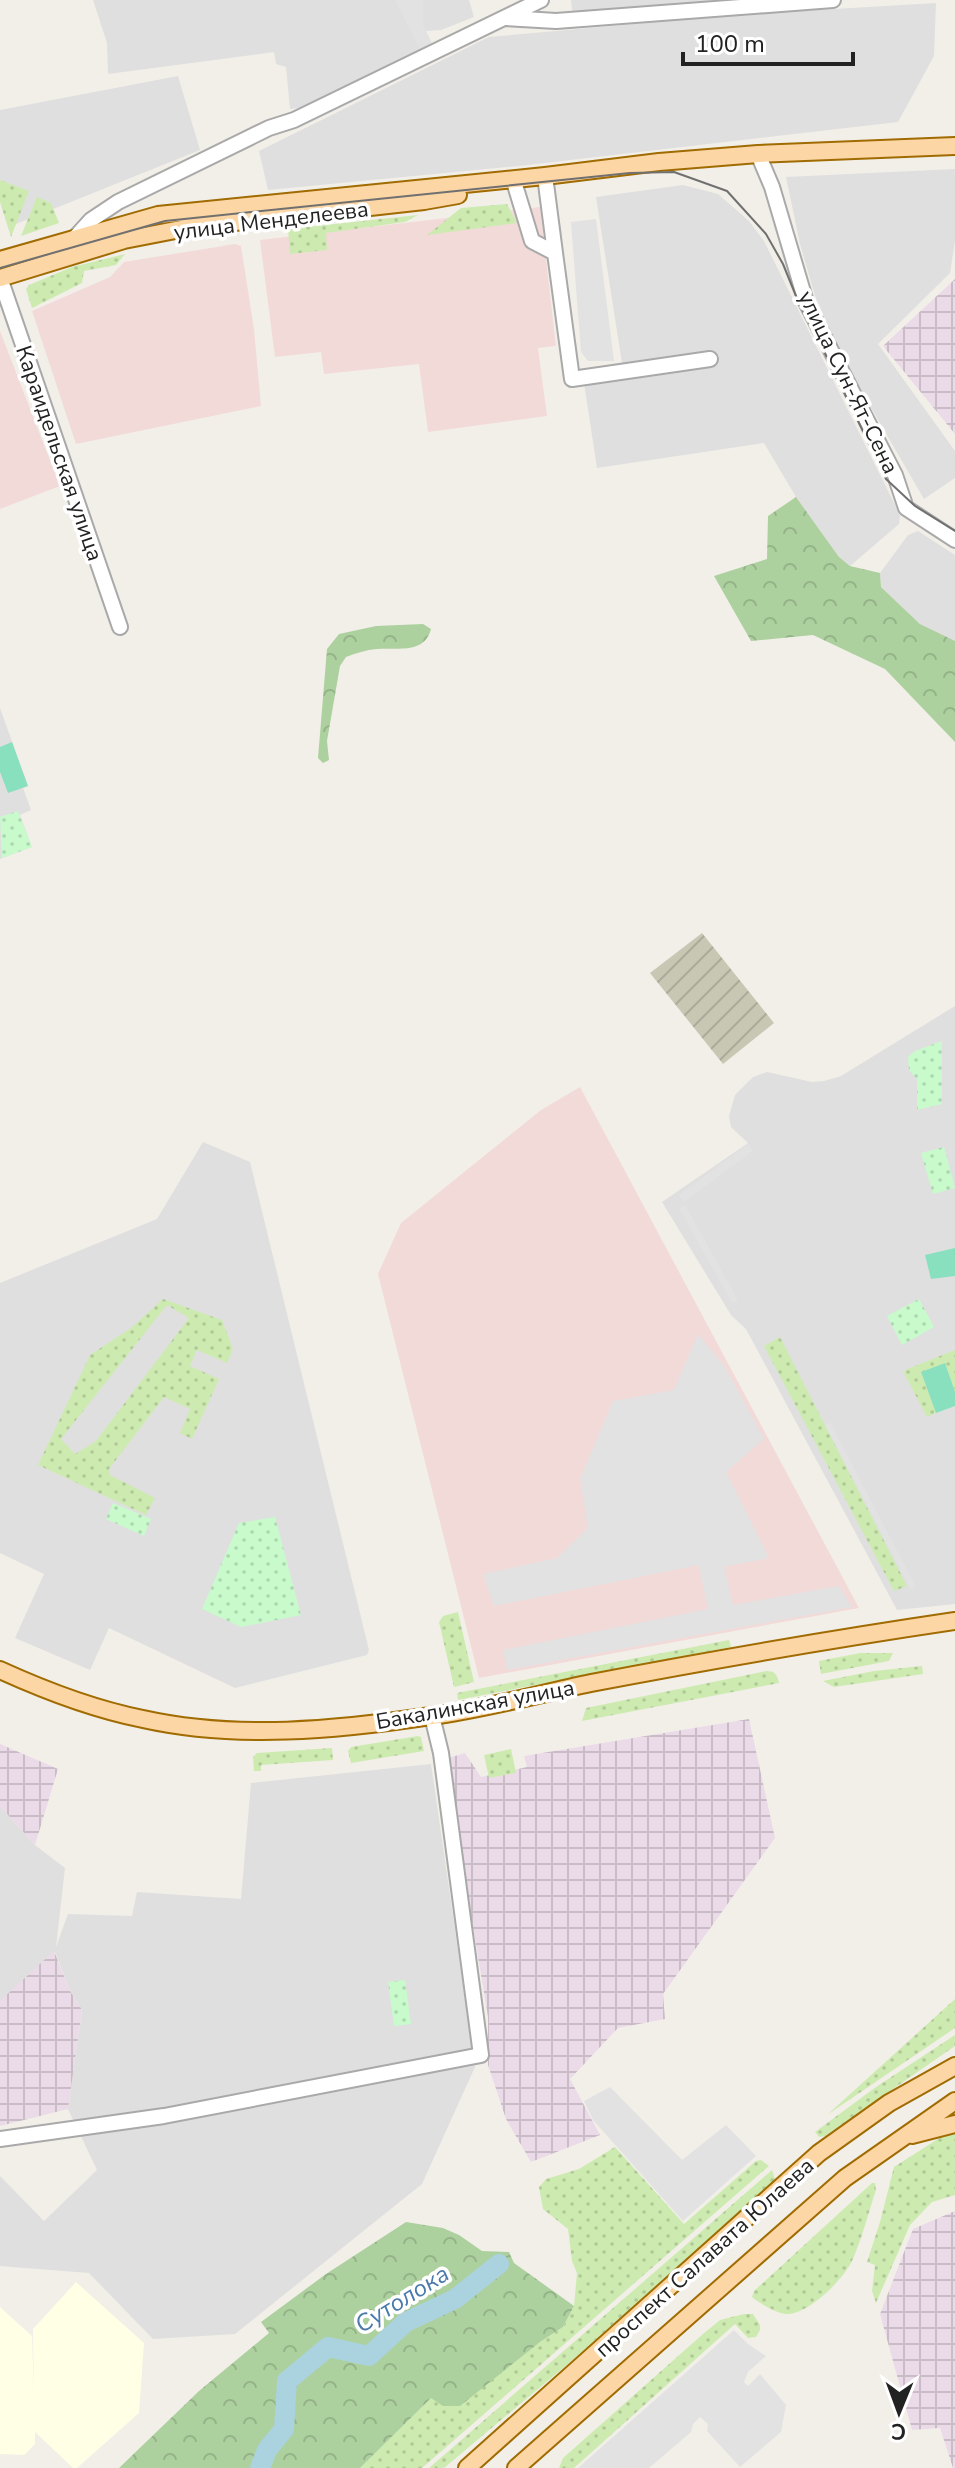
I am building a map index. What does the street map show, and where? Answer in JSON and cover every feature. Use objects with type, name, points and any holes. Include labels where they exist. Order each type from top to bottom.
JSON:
[{"type":"main road","name":"улица Менделеева","points":[[0,278],[158,215],[659,162],[758,154],[955,146]]},
{"type":"main road","name":"улица Менделеева","points":[[0,260],[191,227],[424,201],[515,185],[545,176]]},
{"type":"main road","name":"Бакалинская улица","points":[[0,1670],[56,1695],[143,1720],[193,1728],[287,1731],[432,1716],[592,1683],[955,1621]]},
{"type":"main road","name":"проспект Салавата Юлаева","points":[[467,2468],[819,2153],[889,2103],[951,2066]]},
{"type":"main road","name":"проспект Салавата Юлаева","points":[[516,2468],[845,2178],[955,2101]]},
{"type":"main road","points":[[899,2139],[955,2124]]},
{"type":"street","points":[[72,248],[91,220],[118,202],[541,0]]},
{"type":"street","points":[[503,18],[556,21],[833,0]]},
{"type":"street","name":"улица Сун-Ят-Сена","points":[[758,154],[772,187],[806,302],[895,475],[906,508],[955,540]]},
{"type":"street","points":[[545,176],[572,379],[710,359]]},
{"type":"street","points":[[515,185],[532,241],[555,253]]},
{"type":"street","name":"Караидельская улица","points":[[0,278],[120,627]]},
{"type":"street","points":[[0,2139],[170,2115],[481,2055],[441,1753],[432,1716]]},
{"type":"shaded area","points":[[93,0],[469,0],[474,17],[441,30],[426,31],[432,44],[417,57],[316,106],[290,109],[286,67],[276,64],[274,52],[108,74],[107,43]]},
{"type":"shaded area","points":[[395,0],[423,0],[423,25],[432,44],[422,53]]},
{"type":"shaded area","points":[[571,0],[718,0],[573,17]]},
{"type":"shaded area","points":[[936,3],[934,56],[898,122],[519,166],[268,190],[259,151],[489,37],[748,14]]},
{"type":"shaded area","points":[[178,76],[200,150],[16,224],[0,187],[0,110]]},
{"type":"shaded area","points":[[955,169],[955,241],[950,273],[878,344],[955,451],[955,478],[924,499],[841,356],[815,296],[786,177]]},
{"type":"shaded area","points":[[683,185],[718,194],[749,221],[764,241],[900,515],[899,524],[850,566],[839,557],[796,497],[764,443],[597,468],[584,383],[624,376],[596,197]]},
{"type":"shaded area","points":[[540,207],[556,346],[538,348],[547,416],[428,432],[419,364],[324,374],[321,352],[275,357],[260,240]]},
{"type":"shaded area","points":[[596,219],[614,361],[588,361],[581,352],[571,222]]},
{"type":"shaded area","points":[[235,244],[241,246],[254,329],[261,406],[76,444],[32,311],[110,277],[124,262]]},
{"type":"shaded area","points":[[955,279],[955,434],[883,346]]},
{"type":"shaded area","points":[[0,331],[60,486],[0,509]]},
{"type":"shaded area","points":[[918,531],[955,555],[955,642],[920,624],[881,587],[880,573],[908,535]]},
{"type":"shaded area","points":[[0,708],[28,786],[23,788],[31,810],[20,815],[32,847],[0,859]]},
{"type":"shaded area","points":[[702,933],[774,1023],[723,1064],[650,973]]},
{"type":"shaded area","points":[[955,1006],[955,1604],[897,1610],[746,1329],[731,1315],[662,1202],[748,1143],[731,1127],[729,1116],[735,1095],[753,1077],[767,1072],[812,1082],[841,1076]]},
{"type":"shaded area","points":[[580,1087],[859,1608],[479,1678],[378,1274],[401,1223],[541,1110]]},
{"type":"shaded area","points":[[203,1142],[250,1162],[369,1650],[367,1655],[235,1688],[109,1628],[90,1670],[15,1638],[44,1574],[0,1553],[0,1283],[157,1219]]},
{"type":"shaded area","points":[[748,1144],[753,1151],[684,1202],[679,1195]]},
{"type":"shaded area","points":[[685,1205],[738,1300],[732,1303],[679,1208]]},
{"type":"shaded area","points":[[698,1334],[725,1367],[764,1439],[726,1472],[769,1558],[724,1567],[733,1605],[839,1586],[852,1607],[507,1670],[503,1650],[708,1609],[699,1565],[494,1606],[483,1574],[557,1558],[588,1528],[580,1479],[613,1401],[674,1390]]},
{"type":"shaded area","points":[[830,1422],[916,1587],[911,1590],[825,1425]]},
{"type":"shaded area","points":[[749,1719],[775,1838],[663,1994],[665,2019],[618,2028],[570,2079],[600,2135],[531,2162],[506,2119],[488,2065],[488,2017],[445,1759],[465,1753],[481,1777],[527,1767],[524,1756]]},
{"type":"shaded area","points":[[0,1744],[58,1769],[35,1845],[0,1806]]},
{"type":"shaded area","points":[[431,1764],[475,2067],[422,2184],[235,2334],[153,2339],[89,2273],[0,2266],[0,2176],[44,2221],[97,2170],[68,2109],[82,2010],[70,1991],[55,1952],[0,2002],[0,1806],[35,1845],[65,1868],[56,1947],[68,1914],[132,1916],[137,1892],[241,1899],[251,1783]]},
{"type":"shaded area","points":[[54,1951],[70,1991],[82,2010],[68,2109],[0,2126],[0,2001]]},
{"type":"shaded area","points":[[610,2087],[682,2160],[726,2125],[756,2156],[683,2221],[593,2120],[584,2101]]},
{"type":"shaded area","points":[[955,2211],[953,2468],[940,2428],[912,2430],[880,2314],[913,2229]]},
{"type":"shaded area","points":[[76,2282],[144,2343],[139,2413],[77,2468],[73,2468],[35,2432],[35,2444],[24,2455],[0,2454],[0,2307],[32,2336],[34,2394],[33,2329]]},
{"type":"shaded area","points":[[734,2330],[766,2356],[748,2372],[744,2382],[748,2386],[760,2374],[786,2405],[781,2432],[740,2467],[707,2431],[708,2424],[700,2417],[693,2424],[691,2432],[649,2468],[578,2468]]},
{"type":"green space","points":[[0,180],[29,191],[11,237],[0,202]]},
{"type":"green space","points":[[37,197],[51,203],[59,223],[21,236]]},
{"type":"green space","points":[[507,204],[517,223],[427,235],[461,208]]},
{"type":"green space","points":[[418,215],[405,222],[326,233],[327,250],[290,254],[288,229]]},
{"type":"green space","points":[[125,254],[116,265],[84,271],[82,283],[32,308],[26,289],[29,285],[72,267]]},
{"type":"green space","points":[[796,497],[839,557],[850,566],[880,573],[881,587],[920,624],[955,641],[955,742],[885,669],[813,635],[751,641],[714,576],[767,559],[768,516]]},
{"type":"green space","points":[[423,624],[431,629],[422,643],[416,646],[373,649],[346,657],[340,666],[327,741],[329,760],[323,763],[318,758],[327,649],[339,634],[376,626]]},
{"type":"green space","points":[[12,742],[28,786],[8,793],[0,772],[0,747]]},
{"type":"green space","points":[[18,811],[32,847],[2,858],[0,817]]},
{"type":"green space","points":[[942,1041],[942,1104],[917,1110],[917,1079],[909,1070],[908,1057],[915,1051]]},
{"type":"green space","points":[[944,1147],[955,1188],[933,1194],[921,1153]]},
{"type":"green space","points":[[955,1248],[955,1276],[931,1279],[925,1255]]},
{"type":"green space","points":[[163,1299],[222,1320],[233,1349],[227,1363],[197,1350],[190,1366],[219,1379],[192,1439],[180,1433],[190,1409],[164,1397],[109,1469],[110,1475],[155,1498],[146,1515],[38,1465],[90,1355],[131,1328]],"holes":[[[167,1305],[189,1318],[96,1441],[75,1454],[61,1439]]]},
{"type":"green space","points":[[919,1299],[934,1327],[902,1345],[887,1316]]},
{"type":"green space","points":[[780,1337],[907,1586],[894,1591],[764,1346]]},
{"type":"green space","points":[[955,1350],[955,1392],[945,1364],[921,1372],[936,1413],[927,1417],[905,1370]]},
{"type":"green space","points":[[945,1363],[955,1392],[955,1406],[936,1413],[921,1372]]},
{"type":"green space","points":[[113,1503],[151,1519],[144,1536],[106,1519]]},
{"type":"green space","points":[[275,1517],[301,1615],[241,1627],[202,1609],[239,1523]]},
{"type":"green space","points":[[458,1612],[474,1682],[454,1687],[439,1622],[443,1616]]},
{"type":"green space","points":[[729,1640],[731,1647],[458,1700],[457,1693]]},
{"type":"green space","points":[[860,1653],[893,1653],[889,1661],[821,1674],[819,1661]]},
{"type":"green space","points":[[922,1666],[923,1674],[834,1687],[823,1681],[874,1671]]},
{"type":"green space","points":[[766,1671],[775,1674],[779,1683],[582,1721],[586,1708]]},
{"type":"green space","points":[[421,1737],[424,1751],[351,1763],[348,1751],[351,1747]]},
{"type":"green space","points":[[332,1748],[333,1760],[261,1765],[261,1771],[254,1771],[253,1757],[257,1753]]},
{"type":"green space","points":[[511,1749],[516,1773],[489,1778],[484,1755]]},
{"type":"green space","points":[[405,1980],[411,2024],[394,2026],[388,1982]]},
{"type":"green space","points":[[955,1999],[955,2028],[827,2115]]},
{"type":"green space","points":[[955,2035],[955,2046],[825,2136],[819,2137],[815,2132],[876,2087]]},
{"type":"green space","points":[[955,2128],[955,2195],[932,2202],[910,2225],[876,2303],[872,2291],[875,2265],[867,2262],[894,2167]]},
{"type":"green space","points":[[615,2147],[684,2224],[756,2161],[761,2160],[769,2166],[422,2468],[360,2468],[431,2397],[540,2342],[563,2327],[574,2306],[577,2273],[572,2261],[568,2229],[543,2209],[539,2187],[546,2179],[579,2169]]},
{"type":"green space","points":[[772,2170],[773,2183],[569,2363],[444,2468],[429,2468]]},
{"type":"green space","points":[[875,2183],[876,2190],[856,2253],[833,2287],[794,2313],[777,2312],[752,2297],[754,2291]]},
{"type":"green space","points":[[406,2222],[443,2228],[482,2251],[509,2252],[514,2263],[574,2306],[563,2327],[460,2406],[443,2406],[431,2398],[360,2468],[119,2468],[199,2391],[269,2333],[261,2322],[326,2274]]},
{"type":"green space","points":[[753,2314],[760,2325],[756,2337],[748,2338],[735,2324],[574,2468],[559,2468],[563,2458],[703,2334],[720,2320]]},
{"type":"waterway","name":"Сутолока","points":[[260,2468],[267,2450],[284,2429],[287,2381],[328,2347],[369,2356],[406,2322],[455,2299],[499,2264]]},
{"type":"tram line","points":[[0,268],[165,221],[630,173],[674,172],[727,191],[766,234],[886,479],[915,506],[955,531]]}]
